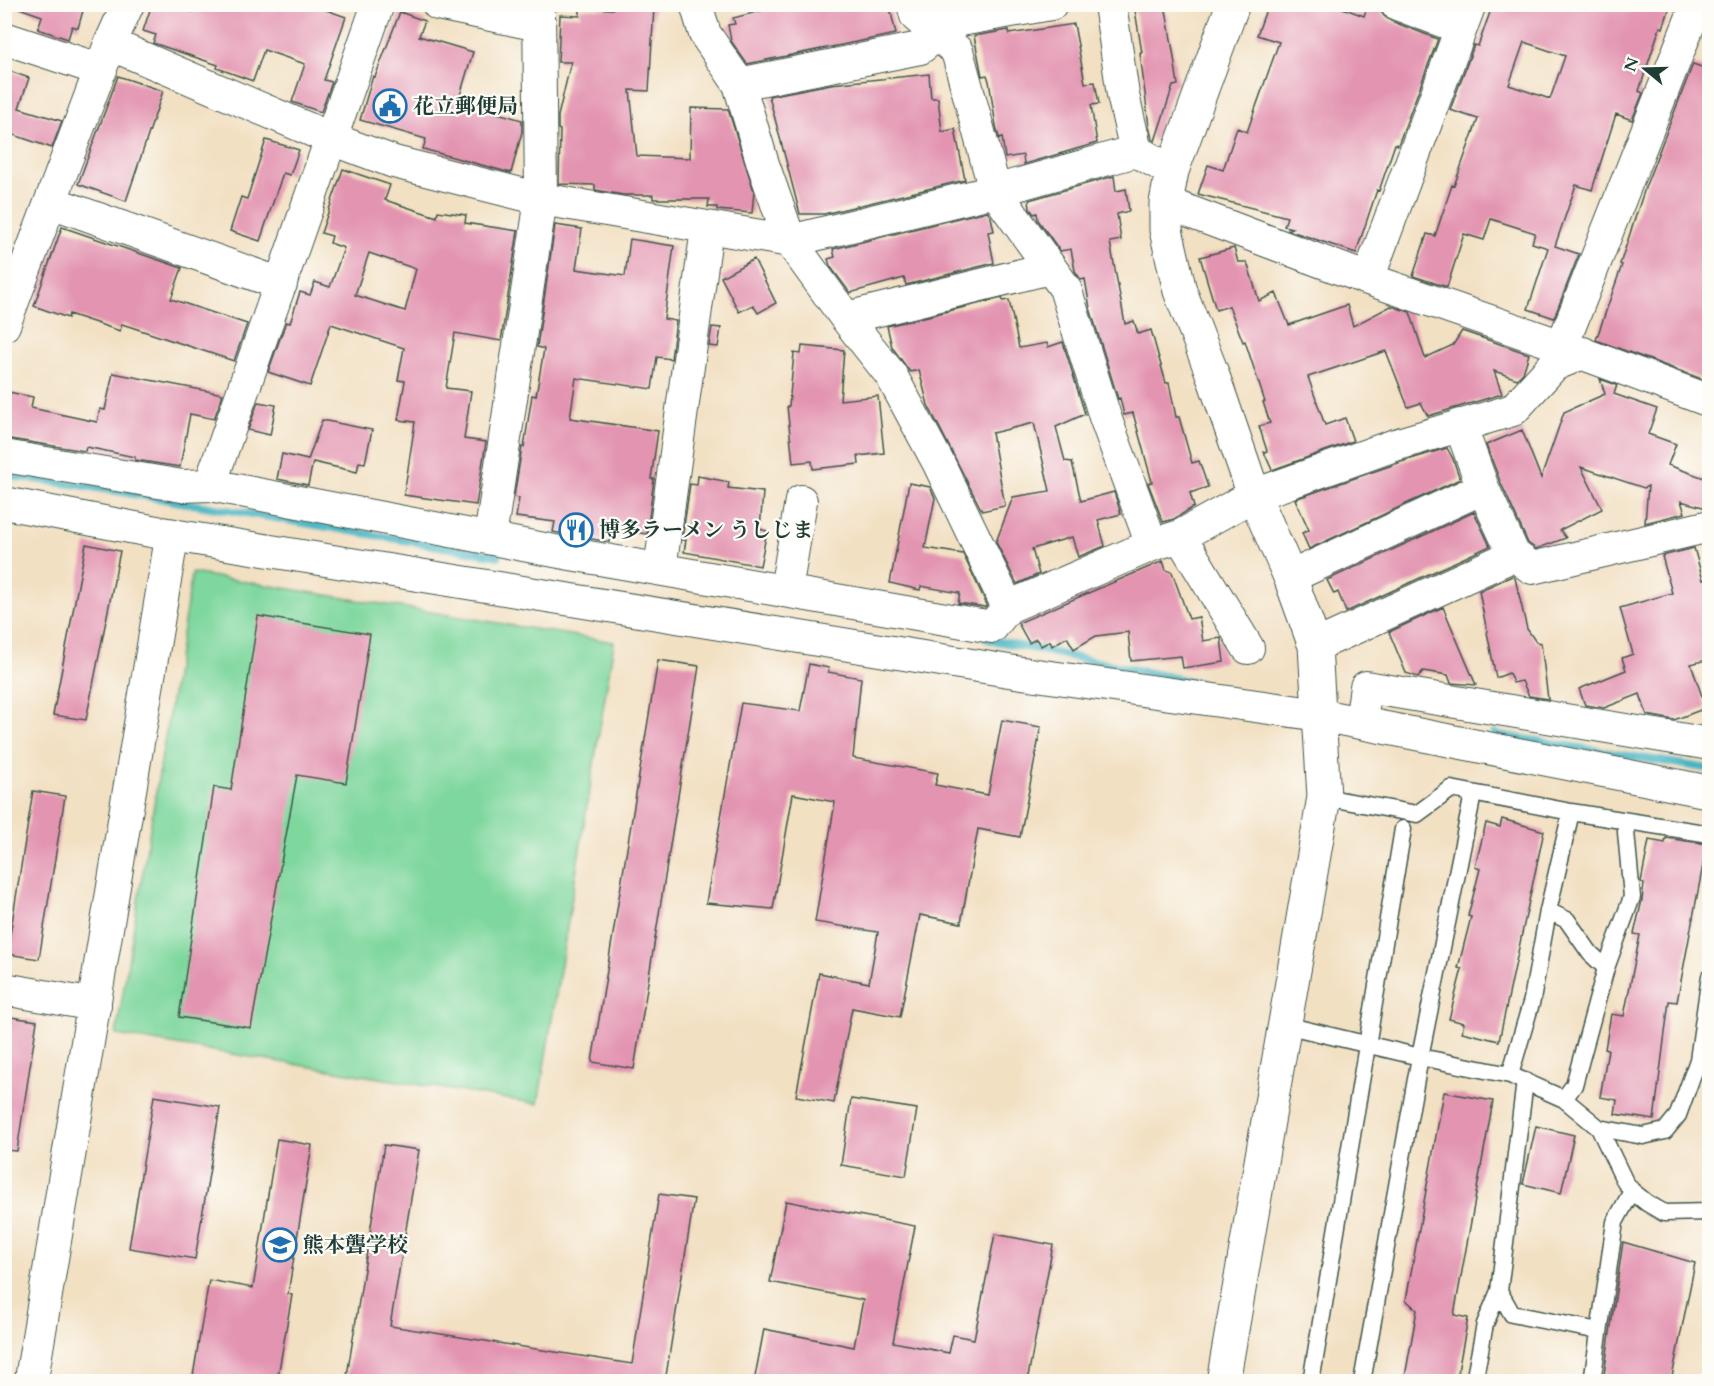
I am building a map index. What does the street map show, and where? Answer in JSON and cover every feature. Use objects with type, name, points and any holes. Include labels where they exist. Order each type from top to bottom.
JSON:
[{"type":"street","points":[[4,325],[11,288],[51,201],[128,4]]},
{"type":"street","points":[[210,485],[378,4]]},
{"type":"street","points":[[438,4],[539,15],[541,199],[490,538]]},
{"type":"street","points":[[696,4],[705,34],[739,84],[763,164],[790,241],[891,375],[939,464],[1008,607]]},
{"type":"street","points":[[913,4],[916,16],[957,51],[995,191],[1065,288],[1105,417],[1166,541],[1248,648]]},
{"type":"street","points":[[739,84],[920,48],[955,21],[1052,4]]},
{"type":"street","points":[[1110,4],[1123,95],[1136,151]]},
{"type":"street","points":[[1223,1382],[1324,797],[1315,646],[1290,577],[1254,495],[1212,373],[1180,291],[1166,230],[1166,203],[1172,171],[1233,4]]},
{"type":"street","points":[[1368,279],[1466,16],[1397,4]]},
{"type":"street","points":[[4,456],[182,486],[210,485],[565,553],[992,627],[1008,607],[1166,541],[1254,495],[1395,445],[1513,410],[1554,364],[1572,349],[1697,4]]},
{"type":"street","points":[[4,38],[106,57],[394,162],[541,199],[707,229],[790,241],[995,191],[1136,151],[1172,171]]},
{"type":"street","points":[[51,201],[281,284]]},
{"type":"street","points":[[1166,203],[1368,279],[1572,349],[1710,401]]},
{"type":"street","points":[[660,569],[707,229]]},
{"type":"street","points":[[846,318],[1050,268]]},
{"type":"street","points":[[1460,425],[1483,488],[1514,555],[1532,568],[1710,526]]},
{"type":"street","points":[[1290,577],[1483,488]]},
{"type":"street","points":[[786,590],[801,501]]},
{"type":"street","points":[[4,503],[172,534],[1014,672],[1320,715],[1710,792]]},
{"type":"street","points":[[32,1382],[172,534]]},
{"type":"street","points":[[558,598],[565,553]]},
{"type":"street","points":[[1315,646],[1514,555]]},
{"type":"street","points":[[1361,722],[1366,687],[1710,744]]},
{"type":"street","points":[[4,989],[95,1005]]},
{"type":"lane","points":[[1324,797],[1417,814],[1451,789],[1571,812],[1710,834]]},
{"type":"lane","points":[[1362,1382],[1420,1057],[1473,794]]},
{"type":"lane","points":[[1474,1382],[1485,1324],[1498,1291],[1517,1078],[1548,911],[1571,812]]},
{"type":"lane","points":[[1564,1099],[1574,1085],[1606,968],[1632,897],[1625,821]]},
{"type":"lane","points":[[1311,1382],[1403,829]]},
{"type":"lane","points":[[1548,911],[1567,920],[1590,953],[1606,968]]},
{"type":"lane","points":[[1599,1128],[1643,1136],[1665,1131],[1678,1115],[1698,1060],[1710,976]]},
{"type":"lane","points":[[1285,1025],[1517,1078],[1564,1099],[1599,1128],[1625,1182],[1647,1203],[1664,1213],[1710,1212]]},
{"type":"lane","points":[[1592,1382],[1614,1222],[1632,1191]]},
{"type":"lane","points":[[1498,1291],[1512,1314],[1599,1331]]},
{"type":"green space","points":[[192,573],[614,642],[538,1104],[116,1035]]},
{"type":"building","points":[[19,4],[85,4],[78,28],[72,26],[68,39],[38,29],[42,16],[19,8]]},
{"type":"building","points":[[152,4],[169,4],[192,12],[194,4],[309,4],[346,17],[324,80],[332,82],[321,112],[292,102],[305,64],[264,50],[253,81],[217,68],[218,65],[153,43],[156,35],[143,31]]},
{"type":"building","points":[[613,4],[646,4],[646,7],[654,7],[649,91],[630,90],[637,156],[690,158],[691,108],[728,109],[754,191],[752,213],[717,210],[717,207],[708,207],[709,199],[653,199],[653,195],[623,195],[595,190],[595,185],[559,184],[558,116],[571,62],[558,62],[560,15],[580,16],[580,8],[613,9]]},
{"type":"building","points":[[789,4],[889,4],[896,34],[747,64],[731,41],[728,25],[735,24],[733,18]]},
{"type":"building","points":[[1134,4],[1165,4],[1173,51],[1178,85],[1173,86],[1155,141],[1152,139],[1149,126],[1140,53],[1142,53]]},
{"type":"building","points":[[1268,4],[1332,4],[1364,16],[1367,7],[1381,11],[1391,21],[1438,39],[1398,145],[1395,144],[1379,191],[1377,190],[1356,253],[1288,230],[1292,228],[1284,226],[1287,217],[1198,194],[1208,165],[1223,170],[1237,128],[1247,132],[1279,42],[1257,35]]},
{"type":"building","points":[[1493,4],[1671,4],[1663,28],[1660,27],[1639,91],[1643,93],[1632,120],[1616,114],[1592,190],[1576,185],[1555,246],[1579,254],[1554,318],[1528,309],[1548,248],[1532,243],[1535,233],[1491,219],[1484,240],[1464,234],[1447,287],[1413,276],[1427,234],[1435,236],[1478,119],[1450,110],[1474,45],[1478,46]],"holes":[[[1524,42],[1565,56],[1550,99],[1509,85]]]},
{"type":"building","points":[[400,12],[425,21],[419,36],[473,52],[458,102],[522,120],[522,132],[511,173],[423,149],[426,139],[360,120],[373,76],[375,77]]},
{"type":"building","points":[[1074,24],[1085,83],[1095,82],[1099,104],[1091,105],[1097,143],[1024,164],[1023,155],[1005,158],[1002,137],[999,138],[996,126],[989,81],[987,75],[982,76],[974,36],[1009,30],[1009,34]]},
{"type":"building","points":[[1693,64],[1710,70],[1710,382],[1596,340],[1646,185]]},
{"type":"building","points":[[4,69],[29,78],[19,108],[62,121],[52,148],[11,134],[9,140],[4,140]]},
{"type":"building","points":[[929,74],[931,98],[938,98],[942,132],[955,129],[965,180],[824,214],[800,214],[769,96],[831,84]]},
{"type":"building","points":[[118,76],[163,91],[126,201],[78,184]]},
{"type":"building","points":[[266,140],[299,150],[290,175],[283,173],[260,241],[230,231],[241,197],[247,199]]},
{"type":"building","points":[[343,169],[390,185],[385,200],[437,217],[438,211],[466,215],[465,223],[518,231],[501,341],[455,333],[446,388],[471,391],[464,439],[486,442],[476,505],[404,495],[415,422],[398,420],[405,381],[398,380],[404,348],[331,324],[310,386],[268,372],[286,322],[290,323],[300,292],[310,295],[315,282],[330,287],[344,248],[330,243],[332,236],[321,233]],"holes":[[[369,253],[416,269],[405,311],[355,295]]]},
{"type":"building","points":[[1114,176],[1116,191],[1126,189],[1129,211],[1117,214],[1121,240],[1110,242],[1125,324],[1134,321],[1138,334],[1151,330],[1192,463],[1199,461],[1208,487],[1190,493],[1194,507],[1174,519],[1163,522],[1148,483],[1152,482],[1133,413],[1124,415],[1120,398],[1118,399],[1090,308],[1085,279],[1081,280],[1075,271],[1071,249],[1060,251],[1038,220],[1037,213],[1034,214],[1030,209],[1029,200]]},
{"type":"building","points":[[987,211],[994,231],[988,232],[994,263],[906,285],[904,278],[850,293],[830,266],[828,259],[835,257],[833,249]]},
{"type":"building","points":[[555,225],[582,229],[576,269],[625,276],[630,239],[674,246],[664,319],[676,321],[671,359],[657,357],[652,389],[576,378],[570,418],[658,431],[651,479],[654,479],[647,534],[611,529],[609,542],[553,532],[555,522],[516,517],[519,498],[514,497],[522,447],[524,447],[532,395],[536,396],[544,349],[537,347]]},
{"type":"building","points":[[62,227],[182,268],[171,299],[247,324],[234,361],[122,324],[120,331],[69,314],[68,318],[34,306]]},
{"type":"building","points":[[1234,248],[1238,262],[1247,262],[1259,301],[1276,293],[1289,325],[1347,305],[1353,326],[1391,306],[1410,312],[1425,358],[1453,345],[1462,331],[1529,354],[1523,373],[1517,379],[1494,371],[1502,394],[1428,416],[1421,403],[1408,407],[1386,351],[1308,377],[1325,425],[1345,418],[1353,441],[1272,470],[1264,452],[1267,451],[1259,426],[1270,423],[1245,341],[1243,342],[1229,306],[1216,310],[1200,257]]},
{"type":"building","points":[[754,259],[776,303],[758,313],[753,305],[739,312],[721,277]]},
{"type":"building","points":[[1002,298],[1003,301],[1009,300],[1019,348],[1047,343],[1048,347],[1063,342],[1085,414],[1056,427],[1065,461],[1072,462],[1081,501],[1114,492],[1121,514],[1098,520],[1105,546],[1078,557],[1072,537],[1032,549],[1039,574],[1017,584],[996,542],[1013,497],[1050,491],[1034,423],[992,433],[1005,506],[982,511],[928,405],[919,370],[910,372],[892,347],[887,326]]},
{"type":"building","points":[[712,327],[721,328],[718,347],[709,346]]},
{"type":"building","points":[[802,346],[844,350],[840,400],[878,396],[884,453],[858,456],[859,464],[813,469],[812,461],[793,463],[787,406],[789,406],[794,353],[801,354]]},
{"type":"building","points":[[113,373],[223,394],[214,419],[190,414],[180,467],[135,460],[135,457],[86,447],[85,451],[4,438],[4,391],[33,397],[31,408],[97,422],[100,409],[105,410]]},
{"type":"building","points":[[1600,379],[1617,385],[1614,394],[1657,409],[1648,434],[1676,444],[1668,465],[1710,480],[1710,509],[1681,501],[1685,513],[1645,523],[1648,486],[1644,488],[1581,467],[1602,509],[1560,530],[1566,538],[1536,549],[1528,543],[1486,445],[1522,430],[1541,478],[1564,412],[1605,394]]},
{"type":"building","points":[[258,402],[276,405],[270,435],[248,430]]},
{"type":"building","points":[[322,420],[372,430],[365,463],[359,462],[357,472],[313,462],[308,485],[277,479],[282,454],[308,460]]},
{"type":"building","points":[[1447,448],[1460,479],[1309,549],[1302,533],[1309,530],[1295,499]]},
{"type":"building","points":[[698,476],[729,482],[728,488],[763,492],[760,529],[767,531],[760,566],[684,552],[686,540],[682,540],[690,484],[697,485]]},
{"type":"building","points":[[909,483],[930,487],[935,498],[925,548],[963,554],[987,605],[985,607],[958,603],[960,593],[921,586],[920,590],[890,583]]},
{"type":"building","points":[[1474,512],[1490,546],[1346,612],[1338,592],[1334,594],[1327,580]]},
{"type":"building","points":[[86,544],[120,551],[86,720],[53,715]]},
{"type":"building","points":[[1694,548],[1703,580],[1710,578],[1710,659],[1691,664],[1706,708],[1674,720],[1647,715],[1640,694],[1604,708],[1585,705],[1579,689],[1626,670],[1622,658],[1633,654],[1620,608],[1672,593],[1662,556]]},
{"type":"building","points":[[1163,561],[1166,570],[1172,572],[1189,619],[1199,617],[1203,641],[1221,638],[1224,662],[1183,668],[1181,656],[1131,661],[1128,632],[1096,636],[1074,649],[1067,637],[1052,646],[1050,641],[1041,646],[1036,639],[1029,643],[1018,623]]},
{"type":"building","points":[[1512,576],[1515,578],[1527,629],[1536,642],[1541,643],[1548,699],[1529,696],[1522,681],[1513,683],[1509,673],[1496,678],[1479,591]]},
{"type":"building","points":[[1443,607],[1476,685],[1451,683],[1448,675],[1423,671],[1418,677],[1406,673],[1389,632]]},
{"type":"building","points":[[258,616],[370,634],[346,783],[297,775],[251,1028],[179,1017],[214,787],[231,790]]},
{"type":"building","points":[[658,660],[699,666],[634,1069],[592,1062]]},
{"type":"building","points":[[809,664],[829,668],[828,672],[861,678],[853,758],[938,773],[935,785],[988,795],[1002,720],[1041,727],[1020,837],[978,829],[961,923],[920,915],[900,1017],[852,1008],[834,1103],[796,1096],[819,973],[869,983],[878,932],[815,922],[835,802],[793,794],[773,909],[706,903],[741,703],[800,711]]},
{"type":"building","points":[[33,791],[65,796],[39,959],[7,954]]},
{"type":"building","points":[[1502,819],[1544,831],[1499,1041],[1462,1032],[1464,1023],[1449,1019],[1462,969],[1458,968],[1471,917],[1468,916],[1480,869],[1475,867],[1486,823],[1500,827]]},
{"type":"building","points":[[1666,838],[1707,844],[1677,1002],[1669,1001],[1654,1120],[1615,1114],[1617,1100],[1600,1097],[1611,1014],[1624,1016],[1640,935],[1634,934],[1642,900],[1644,884],[1641,882],[1649,840],[1665,843]]},
{"type":"building","points":[[4,1016],[37,1021],[17,1151],[4,1150]]},
{"type":"building","points":[[1444,1092],[1493,1101],[1454,1315],[1468,1318],[1456,1382],[1404,1382],[1417,1310],[1406,1300]]},
{"type":"building","points":[[154,1096],[220,1107],[195,1259],[129,1248]]},
{"type":"building","points":[[851,1099],[917,1109],[906,1176],[841,1165]]},
{"type":"building","points":[[1536,1126],[1574,1135],[1561,1193],[1523,1184]]},
{"type":"building","points":[[277,1139],[312,1145],[288,1294],[292,1295],[277,1382],[192,1382],[209,1280],[253,1288]]},
{"type":"building","points":[[384,1145],[419,1150],[390,1326],[632,1364],[659,1194],[694,1199],[665,1382],[346,1382]]},
{"type":"building","points":[[786,1201],[915,1226],[893,1342],[949,1353],[953,1335],[974,1339],[995,1234],[1053,1245],[1027,1382],[754,1382],[764,1329],[854,1347],[863,1300],[770,1282]]},
{"type":"building","points":[[1623,1242],[1695,1263],[1671,1382],[1603,1382]]},
{"type":"waterway","points":[[4,475],[80,485],[498,556]]},
{"type":"waterway","points":[[987,639],[1198,683]]},
{"type":"waterway","points":[[1494,734],[1710,769]]},
{"type":"place","name":"花立郵便局","points":[[390,106]]},
{"type":"place","name":"博多ラーメン うしじま","points":[[576,530]]},
{"type":"place","name":"熊本聾学校","points":[[280,1245]]}]
